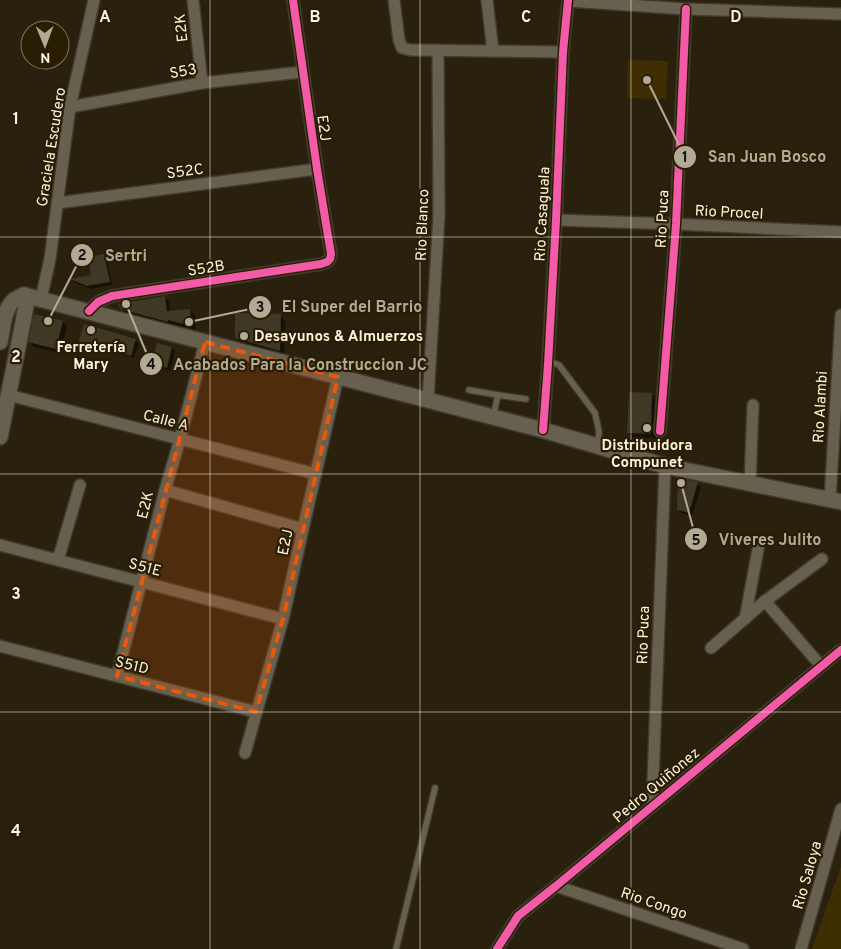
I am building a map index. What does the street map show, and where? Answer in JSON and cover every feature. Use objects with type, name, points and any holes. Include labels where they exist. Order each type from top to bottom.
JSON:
[{"type":"main road","points":[[0,437],[26,306],[24,295]]},
{"type":"main road","points":[[0,342],[8,308],[13,301],[24,295],[543,430],[665,466],[835,501]]},
{"type":"street","name":"Graciela Escudero","points":[[41,299],[50,258],[70,107],[94,0]]},
{"type":"street","name":"E2K","points":[[192,0],[202,83]]},
{"type":"street","name":"E2J","points":[[293,0],[330,259]]},
{"type":"street","points":[[394,0],[399,40],[402,48],[410,50],[563,52]]},
{"type":"street","points":[[487,0],[493,51]]},
{"type":"street","points":[[568,0],[686,9],[841,14]]},
{"type":"street","name":"Rio Casaguala","points":[[543,430],[556,220],[563,52],[568,0]]},
{"type":"street","name":"Rio Puca","points":[[660,431],[676,224],[686,9]]},
{"type":"street","name":"Rio Blanco","points":[[428,400],[439,215],[438,50]]},
{"type":"street","name":"S53","points":[[70,107],[202,83],[302,72]]},
{"type":"street","name":"S52C","points":[[57,203],[317,169]]},
{"type":"street","name":"Rio Procel","points":[[556,220],[841,232]]},
{"type":"street","name":"S52B","points":[[89,311],[98,302],[112,296],[321,264],[330,259]]},
{"type":"street","name":"Rio Alambi","points":[[835,501],[841,316]]},
{"type":"street","name":"E2K","points":[[116,676],[205,342]]},
{"type":"street","name":"E2J","points":[[245,753],[283,619],[338,377]]},
{"type":"street","name":"Calle A","points":[[8,395],[316,474]]},
{"type":"street","points":[[750,483],[753,405]]},
{"type":"street","name":"Rio Puca","points":[[652,806],[665,466]]},
{"type":"street","points":[[58,560],[80,485]]},
{"type":"street","points":[[165,490],[303,529]]},
{"type":"street","name":"S51E","points":[[0,544],[283,619]]},
{"type":"street","points":[[745,619],[759,544]]},
{"type":"street","points":[[711,648],[766,601],[822,559]]},
{"type":"street","points":[[766,601],[821,666]]},
{"type":"street","name":"S51D","points":[[0,646],[256,712]]},
{"type":"street","name":"Pedro Quiñonez","points":[[497,949],[518,916],[841,650]]},
{"type":"street","name":"Rio Saloya","points":[[801,949],[841,809]]},
{"type":"street","name":"Rio Congo","points":[[556,886],[743,949]]},
{"type":"lane","points":[[548,364],[554,363],[559,365],[595,413],[599,432],[598,446]]},
{"type":"lane","points":[[469,390],[526,399]]},
{"type":"lane","points":[[493,417],[498,395]]},
{"type":"lane","points":[[396,949],[435,788]]},
{"type":"highlighted area","points":[[205,342],[338,377],[283,619],[256,712],[117,676]]},
{"type":"shaded area","points":[[628,60],[668,61],[666,99],[627,98]]},
{"type":"shaded area","points":[[841,866],[841,949],[812,949]]},
{"type":"building","points":[[104,254],[110,282],[87,286],[70,279],[91,275],[88,257]]},
{"type":"building","points":[[165,296],[167,311],[190,309],[192,326],[168,320],[168,322],[120,309],[118,304]]},
{"type":"building","points":[[235,313],[281,314],[280,351],[235,338]]},
{"type":"building","points":[[34,314],[63,321],[56,349],[28,342]]},
{"type":"building","points":[[84,324],[136,339],[131,356],[92,345],[90,351],[77,347]]},
{"type":"building","points":[[157,343],[172,347],[167,368],[151,364]]},
{"type":"building","points":[[629,392],[652,393],[651,434],[627,433]]},
{"type":"building","points":[[680,479],[698,482],[689,513],[677,510],[678,482]]},
{"type":"cycle path","points":[[89,311],[98,302],[112,296],[321,264],[330,259],[331,254],[293,0]]},
{"type":"cycle path","points":[[543,430],[556,220],[563,52],[568,0]]},
{"type":"cycle path","points":[[660,431],[676,224],[686,9]]},
{"type":"cycle path","points":[[497,949],[518,916],[841,650]]},
{"type":"place","name":"San Juan Bosco","points":[[647,80]]},
{"type":"place","name":"Acabados Para la Construccion JC","points":[[126,304]]},
{"type":"place","name":"Sertri","points":[[48,321]]},
{"type":"place","name":"El Super del Barrio","points":[[189,322]]},
{"type":"place","name":"Ferretería Mary","points":[[91,330]]},
{"type":"place","name":"Desayunos & Almuerzos","points":[[244,336]]},
{"type":"place","name":"Distribuidora Compunet","points":[[647,428]]},
{"type":"place","name":"Viveres Julito","points":[[681,483]]}]
